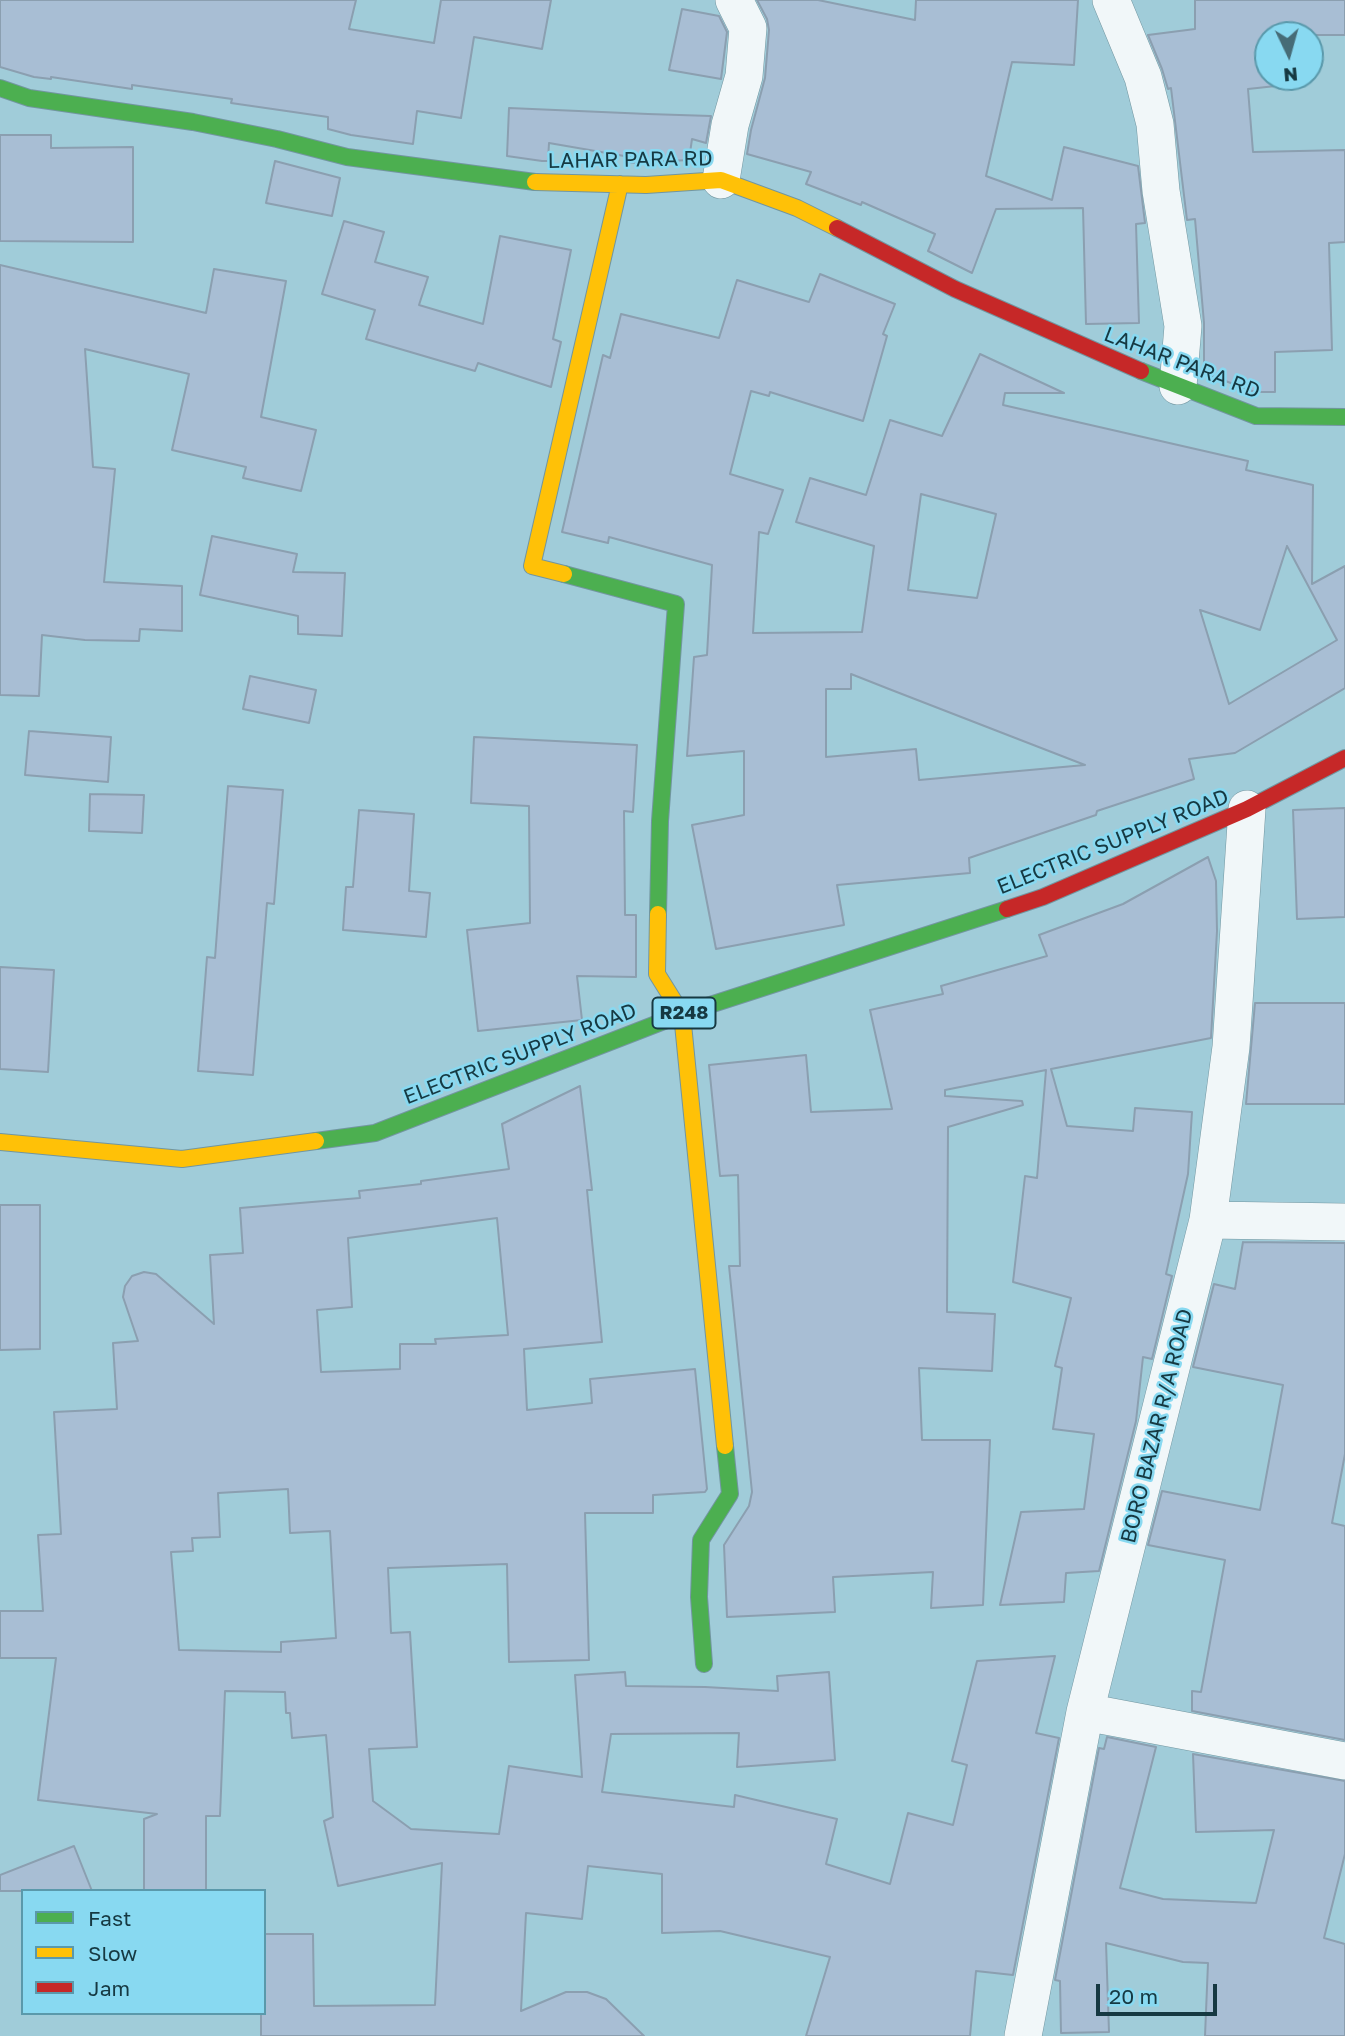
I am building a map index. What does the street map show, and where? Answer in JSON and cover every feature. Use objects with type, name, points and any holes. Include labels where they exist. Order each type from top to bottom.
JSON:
[{"type":"street","points":[[721,180],[730,125],[744,76],[748,29],[734,0]]},
{"type":"street","points":[[1111,0],[1143,77],[1155,124],[1161,191],[1183,326],[1178,386]]},
{"type":"street","name":"LAHAR PARA RD","points":[[0,88],[29,98],[193,122],[277,139],[346,157],[540,183],[646,185],[721,180],[797,208],[955,289],[1115,361],[1256,416],[1345,417]]},
{"type":"street","points":[[620,184],[532,566],[676,604],[660,821],[657,974],[682,1014],[730,1494],[701,1540],[699,1597],[704,1664]]},
{"type":"street","name":"ELECTRIC SUPPLY ROAD","points":[[0,1142],[182,1159],[375,1133],[682,1014],[1044,897],[1247,809],[1345,758]]},
{"type":"street","name":"BORO BAZAR R/A ROAD","points":[[1023,2036],[1085,1712],[1208,1220],[1231,1047],[1247,809]]},
{"type":"street","points":[[1208,1220],[1345,1222]]},
{"type":"street","points":[[1085,1712],[1345,1761]]},
{"type":"building","points":[[0,0],[356,0],[349,29],[434,43],[441,0],[551,0],[542,49],[474,37],[461,118],[417,111],[413,144],[351,135],[328,129],[328,117],[231,103],[232,99],[132,85],[132,89],[34,77],[0,67]]},
{"type":"building","points":[[757,0],[818,0],[915,20],[916,0],[1078,0],[1074,65],[1012,62],[986,176],[1052,200],[1064,147],[1138,166],[1145,223],[1136,224],[1139,323],[1086,324],[1083,208],[996,209],[972,273],[928,251],[935,234],[862,202],[861,205],[806,184],[811,172],[747,154],[765,78],[769,30],[767,19]]},
{"type":"building","points":[[1195,0],[1345,0],[1345,35],[1324,35],[1324,21],[1254,21],[1254,88],[1248,89],[1253,152],[1345,150],[1345,242],[1329,243],[1332,350],[1275,352],[1275,392],[1255,392],[1204,373],[1204,323],[1195,219],[1187,220],[1171,88],[1168,89],[1148,35],[1195,29]]},
{"type":"building","points":[[682,9],[719,16],[727,32],[721,79],[669,70]]},
{"type":"building","points":[[509,108],[711,116],[706,143],[692,139],[689,160],[630,163],[630,157],[549,143],[548,161],[542,161],[507,156]]},
{"type":"building","points":[[0,135],[51,135],[51,148],[133,147],[133,242],[0,241]]},
{"type":"building","points":[[275,161],[340,178],[332,216],[266,203]]},
{"type":"building","points":[[344,221],[384,232],[375,262],[428,277],[419,305],[483,324],[500,236],[571,250],[553,339],[561,342],[551,387],[478,363],[475,371],[366,339],[375,310],[322,294]]},
{"type":"building","points":[[0,265],[206,313],[214,269],[286,281],[261,417],[316,430],[301,491],[243,478],[246,467],[172,450],[189,374],[85,349],[93,467],[115,469],[104,582],[182,586],[182,631],[140,629],[139,641],[85,640],[42,635],[39,696],[0,695]]},
{"type":"building","points":[[820,274],[895,304],[883,334],[887,336],[863,421],[770,392],[769,396],[751,391],[730,474],[783,490],[768,534],[759,532],[753,633],[862,632],[874,546],[796,522],[810,478],[866,495],[890,420],[942,436],[980,354],[1064,393],[1005,393],[1003,405],[1248,461],[1246,470],[1313,485],[1312,584],[1345,566],[1345,688],[1235,753],[1189,759],[1194,779],[969,858],[970,873],[837,885],[844,925],[716,949],[692,825],[744,815],[744,751],[687,756],[694,657],[707,655],[712,565],[609,537],[608,543],[562,532],[603,355],[610,358],[621,314],[719,338],[737,280],[809,302]],"holes":[[[921,494],[996,514],[977,598],[908,590]],[[1287,546],[1337,640],[1229,704],[1200,610],[1260,630]],[[851,674],[1085,765],[919,780],[916,749],[826,757],[826,689],[851,689]]]},
{"type":"building","points":[[212,536],[297,554],[293,572],[345,573],[342,636],[298,634],[298,616],[200,595]]},
{"type":"building","points":[[250,676],[316,690],[309,723],[243,709]]},
{"type":"building","points":[[29,731],[111,737],[108,782],[25,775]]},
{"type":"building","points":[[474,737],[637,745],[633,812],[624,811],[625,915],[636,915],[636,977],[577,976],[582,1020],[478,1031],[467,930],[530,923],[529,806],[471,803]]},
{"type":"building","points":[[228,786],[283,790],[274,904],[267,903],[253,1075],[198,1071],[207,957],[215,958]]},
{"type":"building","points":[[90,794],[144,795],[142,833],[89,831]]},
{"type":"building","points":[[1345,808],[1345,917],[1297,919],[1293,810]]},
{"type":"building","points":[[359,810],[414,814],[409,891],[430,893],[426,937],[343,930],[346,887],[353,887]]},
{"type":"building","points":[[1208,857],[1216,881],[1217,931],[1211,1038],[1051,1069],[1067,1126],[1133,1131],[1135,1108],[1192,1112],[1188,1174],[1166,1274],[1172,1276],[1152,1359],[1143,1357],[1136,1421],[1099,1571],[1066,1573],[1064,1602],[1000,1605],[1021,1512],[1084,1509],[1094,1434],[1053,1429],[1062,1368],[1055,1366],[1071,1298],[1013,1282],[1025,1176],[1037,1178],[1046,1070],[945,1090],[945,1096],[1022,1101],[1023,1105],[948,1127],[947,1312],[995,1314],[992,1371],[919,1368],[922,1440],[990,1440],[983,1605],[931,1608],[933,1572],[833,1577],[835,1612],[727,1617],[724,1545],[749,1506],[752,1492],[729,1266],[740,1266],[738,1175],[720,1176],[709,1065],[806,1055],[811,1112],[892,1109],[870,1010],[943,994],[941,986],[1047,956],[1039,935],[1123,904]]},
{"type":"building","points":[[0,967],[54,970],[48,1072],[0,1069]]},
{"type":"building","points":[[1255,1003],[1345,1003],[1345,1104],[1246,1104]]},
{"type":"building","points":[[580,1086],[592,1190],[587,1190],[602,1342],[524,1349],[527,1410],[592,1403],[590,1379],[695,1369],[707,1489],[705,1492],[653,1495],[653,1513],[585,1513],[589,1660],[509,1662],[507,1564],[388,1568],[391,1633],[410,1632],[417,1747],[369,1749],[373,1801],[411,1829],[499,1834],[509,1766],[582,1777],[575,1675],[625,1672],[626,1686],[778,1691],[777,1676],[829,1672],[835,1760],[737,1767],[739,1733],[611,1734],[602,1792],[734,1807],[735,1795],[837,1819],[826,1864],[890,1884],[908,1813],[953,1825],[967,1765],[952,1761],[977,1661],[1055,1656],[1036,1733],[1059,1738],[1013,1975],[976,1971],[970,2036],[806,2036],[830,1957],[720,1931],[662,1933],[662,1874],[588,1866],[582,1919],[526,1913],[521,2011],[566,1992],[587,1992],[606,1999],[644,2036],[261,2036],[261,2015],[266,2015],[266,1934],[313,1934],[314,2006],[435,2005],[442,1863],[338,1886],[324,1821],[333,1817],[326,1735],[292,1738],[290,1713],[286,1713],[285,1692],[225,1691],[220,1816],[206,1816],[206,1889],[144,1889],[144,1819],[157,1814],[38,1800],[56,1658],[0,1658],[0,1611],[43,1611],[38,1535],[61,1534],[54,1412],[117,1409],[113,1343],[138,1341],[123,1297],[125,1286],[132,1276],[144,1272],[156,1274],[214,1324],[210,1255],[243,1253],[240,1208],[360,1198],[359,1191],[509,1169],[502,1124]],"holes":[[[497,1218],[508,1335],[435,1339],[436,1344],[400,1344],[400,1369],[321,1372],[317,1310],[352,1307],[348,1238]],[[288,1489],[290,1533],[330,1531],[336,1638],[281,1642],[281,1652],[179,1650],[171,1552],[193,1551],[192,1538],[220,1537],[218,1493]]]},
{"type":"building","points":[[0,1205],[40,1205],[40,1349],[0,1350]]},
{"type":"building","points":[[1243,1242],[1345,1243],[1345,1454],[1332,1523],[1345,1526],[1345,1740],[1192,1711],[1192,1691],[1201,1692],[1225,1560],[1148,1545],[1162,1491],[1260,1510],[1283,1385],[1193,1367],[1214,1284],[1235,1289]]},
{"type":"building","points":[[1107,1737],[1156,1747],[1120,1888],[1163,1899],[1256,1903],[1274,1830],[1196,1832],[1193,1754],[1345,1781],[1345,1854],[1324,1938],[1345,1944],[1345,2036],[1205,2036],[1208,1963],[1183,1962],[1106,1943],[1109,2032],[1061,2033],[1060,1981],[1055,1980],[1099,1748],[1104,1749]]},
{"type":"building","points":[[74,1846],[91,1889],[0,1891],[0,1875]]},
{"type":"traffic: fast","points":[[0,88],[29,98],[193,122],[347,157],[535,182]]},
{"type":"traffic: fast","points":[[1141,371],[1256,416],[1345,417]]},
{"type":"traffic: fast","points":[[564,574],[676,604],[660,821],[658,914]]},
{"type":"traffic: fast","points":[[316,1141],[375,1133],[682,1014],[1007,909]]},
{"type":"traffic: fast","points":[[704,1664],[699,1597],[701,1540],[730,1494],[725,1446]]},
{"type":"traffic: slow","points":[[535,182],[646,185],[721,180],[797,208],[837,228]]},
{"type":"traffic: slow","points":[[564,574],[532,566],[620,184]]},
{"type":"traffic: slow","points":[[658,914],[657,974],[682,1014],[725,1446]]},
{"type":"traffic: slow","points":[[0,1142],[182,1159],[316,1141]]},
{"type":"traffic: jam","points":[[837,228],[955,289],[1141,371]]},
{"type":"traffic: jam","points":[[1007,909],[1043,897],[1247,809],[1345,758]]}]
